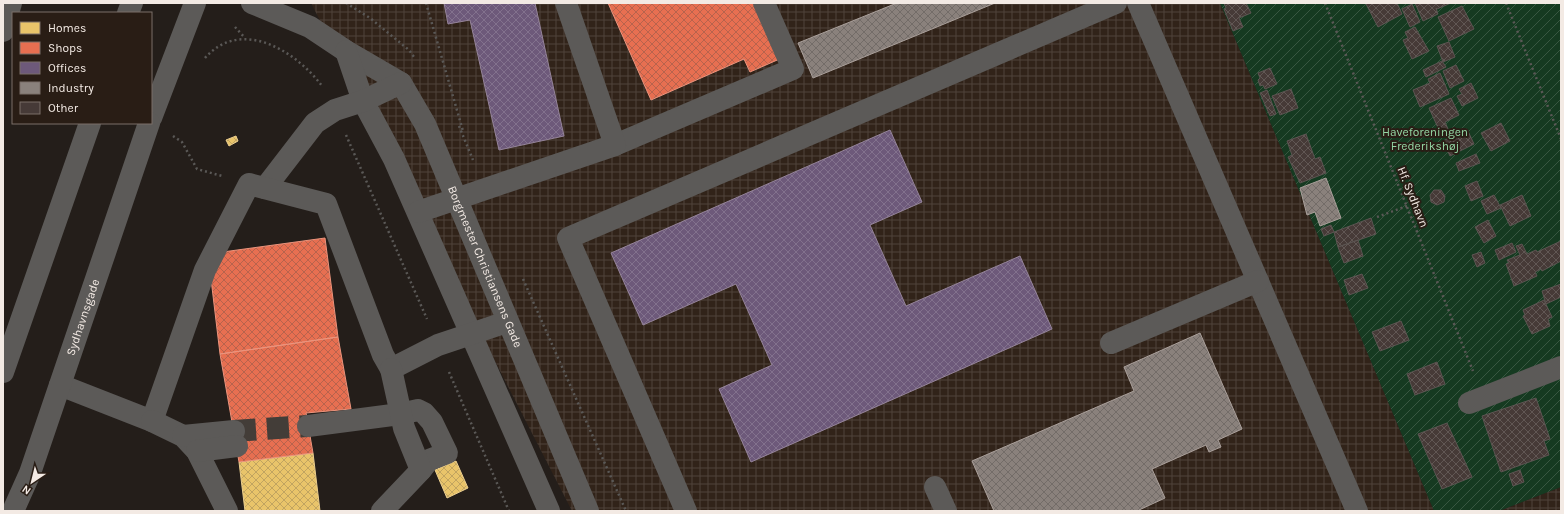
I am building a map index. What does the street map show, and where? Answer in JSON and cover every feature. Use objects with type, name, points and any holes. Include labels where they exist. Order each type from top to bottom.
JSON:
[{"type":"street","points":[[152,115],[195,3]]},
{"type":"street","points":[[252,3],[310,27],[346,52],[401,83]]},
{"type":"street","points":[[566,3],[615,145]]},
{"type":"street","points":[[418,212],[455,198],[615,145],[793,69],[764,3]]},
{"type":"street","points":[[686,511],[568,238],[1116,3]]},
{"type":"street","points":[[1138,3],[1357,511]]},
{"type":"street","points":[[3,31],[8,7]]},
{"type":"street","points":[[346,52],[363,101],[394,158],[549,511]]},
{"type":"street","points":[[152,421],[205,270],[257,186],[315,123],[335,110],[363,101],[401,83]]},
{"type":"street","name":"Borgmester Christiansens Gade","points":[[401,83],[425,124],[507,322],[588,511]]},
{"type":"street","points":[[3,372],[90,124]]},
{"type":"street","name":"Sydhavnsgade","points":[[13,511],[30,473],[149,124]]},
{"type":"street","points":[[257,186],[326,204],[383,355],[391,369],[402,421],[421,470]]},
{"type":"street","points":[[1111,343],[1258,281]]},
{"type":"street","points":[[391,369],[438,345],[507,322]]},
{"type":"street","points":[[1476,400],[1561,367]]},
{"type":"street","points":[[60,385],[152,421],[190,444],[227,511]]},
{"type":"street","points":[[309,433],[402,421],[418,410],[424,413],[432,422],[446,453],[429,460],[382,511]]},
{"type":"street","points":[[190,444],[235,438]]},
{"type":"street","points":[[935,487],[946,511]]},
{"type":"path","points":[[426,3],[465,137]]},
{"type":"path","name":"Hf. Sydhavn","points":[[1325,3],[1407,206],[1476,400]]},
{"type":"path","points":[[1506,3],[1561,139]]},
{"type":"path","points":[[204,60],[213,49],[233,40],[245,38],[266,44],[289,54],[312,72],[326,92],[438,345],[509,511]]},
{"type":"path","points":[[168,133],[182,142],[197,168],[257,186]]},
{"type":"path","points":[[1377,217],[1407,206]]},
{"type":"shaded area","points":[[311,3],[1220,3],[1434,511],[572,511]]},
{"type":"shaded area","points":[[1561,487],[1561,511],[1499,511]]},
{"type":"green space","name":"Haveforeningen Frederikshøj","points":[[1220,3],[1561,3],[1561,487],[1499,511],[1434,511]]},
{"type":"building: Homes","points":[[236,136],[238,141],[229,146],[226,140]]},
{"type":"building: Homes","points":[[313,453],[320,511],[245,511],[239,462]]},
{"type":"building: Homes","points":[[456,461],[468,488],[447,498],[435,470]]},
{"type":"building: Shops","points":[[608,3],[760,3],[784,57],[750,72],[744,59],[651,100]]},
{"type":"building: Shops","points":[[325,238],[338,337],[220,354],[208,254]]},
{"type":"building: Shops","points":[[338,337],[351,409],[306,413],[313,453],[239,462],[220,354]]},
{"type":"building: Offices","points":[[444,3],[535,3],[564,136],[499,150],[470,20],[448,24]]},
{"type":"building: Offices","points":[[890,130],[922,202],[870,225],[906,306],[1020,256],[1052,329],[751,462],[719,389],[772,365],[736,284],[643,325],[611,253]]},
{"type":"building: Industry","points":[[897,3],[995,3],[813,78],[798,43]]},
{"type":"building: Industry","points":[[1326,178],[1341,218],[1320,226],[1315,212],[1307,215],[1300,188]]},
{"type":"building: Industry","points":[[1200,333],[1242,429],[1218,440],[1221,447],[1209,452],[1206,445],[1152,469],[1165,498],[1139,511],[994,511],[972,461],[1134,391],[1124,367]]},
{"type":"building: Other","points":[[1224,3],[1246,3],[1251,13],[1239,18],[1243,27],[1233,31],[1224,9],[1226,8]]},
{"type":"building: Other","points":[[1397,3],[1402,14],[1378,27],[1366,4]]},
{"type":"building: Other","points":[[1415,3],[1451,3],[1437,9],[1436,8],[1438,14],[1423,21]]},
{"type":"building: Other","points":[[1412,4],[1420,22],[1410,27],[1402,9]]},
{"type":"building: Other","points":[[1462,6],[1474,29],[1449,41],[1438,17]]},
{"type":"building: Other","points":[[1415,27],[1429,51],[1412,59],[1403,40],[1408,38],[1405,32]]},
{"type":"building: Other","points":[[1449,42],[1455,57],[1443,62],[1437,46]]},
{"type":"building: Other","points":[[1442,61],[1446,67],[1426,77],[1423,70]]},
{"type":"building: Other","points":[[1456,65],[1464,81],[1450,88],[1443,71]]},
{"type":"building: Other","points":[[1270,68],[1277,84],[1265,89],[1263,85],[1260,86],[1258,80],[1260,78],[1258,73]]},
{"type":"building: Other","points":[[1440,73],[1449,94],[1420,107],[1413,90],[1430,83],[1428,79]]},
{"type":"building: Other","points":[[1471,83],[1478,98],[1462,106],[1457,96],[1462,94],[1459,89]]},
{"type":"building: Other","points":[[1291,89],[1298,108],[1280,115],[1272,96]]},
{"type":"building: Other","points":[[1267,90],[1276,114],[1270,116],[1260,93]]},
{"type":"building: Other","points":[[1451,98],[1459,115],[1445,122],[1448,129],[1440,132],[1429,108]]},
{"type":"building: Other","points":[[1501,123],[1510,141],[1491,151],[1481,133]]},
{"type":"building: Other","points":[[1467,129],[1474,144],[1450,156],[1443,141]]},
{"type":"building: Other","points":[[1306,134],[1315,159],[1320,157],[1326,173],[1300,183],[1288,157],[1292,155],[1287,141]]},
{"type":"building: Other","points":[[1476,154],[1480,163],[1459,171],[1456,163]]},
{"type":"building: Other","points":[[1477,181],[1483,196],[1471,201],[1465,186]]},
{"type":"building: Other","points":[[1434,190],[1441,190],[1445,196],[1444,202],[1437,205],[1431,202],[1430,195]]},
{"type":"building: Other","points":[[1494,195],[1501,208],[1487,214],[1481,201]]},
{"type":"building: Other","points":[[1522,195],[1531,216],[1510,226],[1500,205]]},
{"type":"building: Other","points":[[1371,218],[1376,234],[1338,247],[1334,232]]},
{"type":"building: Other","points":[[1488,220],[1496,236],[1484,243],[1475,227]]},
{"type":"building: Other","points":[[1331,225],[1334,232],[1324,236],[1321,229]]},
{"type":"building: Other","points":[[1358,240],[1363,256],[1344,263],[1338,247]]},
{"type":"building: Other","points":[[1561,241],[1561,261],[1542,271],[1541,269],[1535,272],[1537,276],[1514,286],[1506,264],[1509,263],[1507,260],[1520,255],[1516,246],[1522,244],[1527,254],[1536,250],[1537,252]]},
{"type":"building: Other","points":[[1512,243],[1516,252],[1499,260],[1495,250]]},
{"type":"building: Other","points":[[1481,252],[1485,263],[1477,267],[1472,255]]},
{"type":"building: Other","points":[[1362,274],[1368,288],[1349,295],[1344,280]]},
{"type":"building: Other","points":[[1561,284],[1561,297],[1546,304],[1542,291]]},
{"type":"building: Other","points":[[1544,300],[1552,317],[1548,319],[1550,326],[1532,334],[1523,316],[1525,315],[1523,310]]},
{"type":"building: Other","points":[[1401,321],[1409,340],[1380,351],[1372,332]]},
{"type":"building: Other","points":[[1437,362],[1445,384],[1415,395],[1407,374]]},
{"type":"building: Other","points":[[1536,398],[1550,439],[1544,441],[1549,455],[1501,472],[1482,416]]},
{"type":"building: Other","points":[[1447,423],[1472,477],[1442,489],[1418,434]]},
{"type":"building: Other","points":[[1520,470],[1524,482],[1513,486],[1509,474]]},
{"type":"tunnel","points":[[234,431],[308,426]]}]
